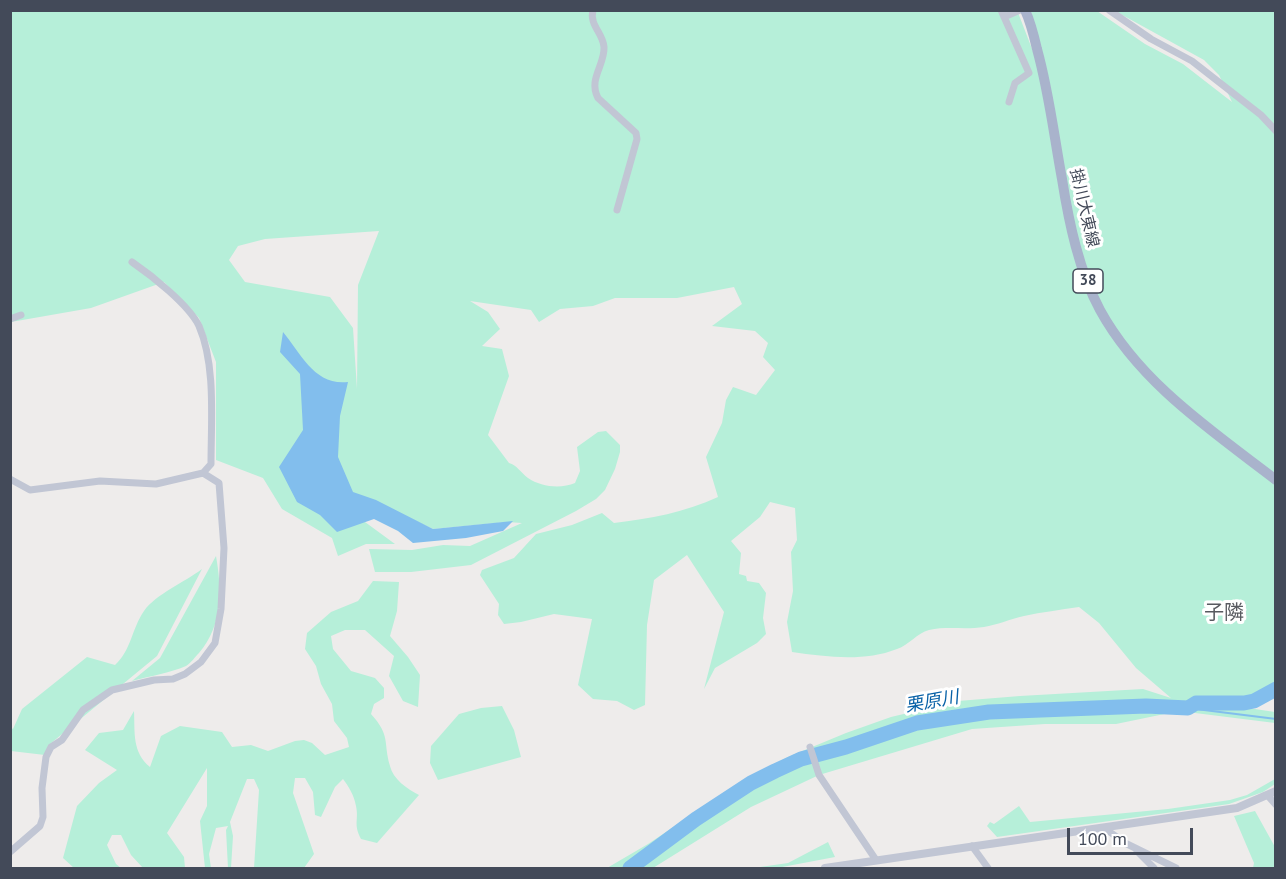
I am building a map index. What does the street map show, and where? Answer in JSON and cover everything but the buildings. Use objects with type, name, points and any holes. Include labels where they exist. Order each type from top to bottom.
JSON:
[{"type":"main road","name":"掛川大東線","points":[[1025,10],[1030,20],[1044,75],[1066,208],[1084,271],[1099,310],[1123,345],[1156,384],[1275,480]]},
{"type":"street","points":[[593,10],[593,23],[604,48],[594,81],[594,90],[598,98],[636,133],[637,139],[617,210]]},
{"type":"street","points":[[1009,102],[1015,83],[1029,73],[1002,14],[1020,10]]},
{"type":"street","points":[[1109,10],[1151,39],[1192,61],[1261,115],[1275,131]]},
{"type":"street","points":[[10,479],[30,490],[100,481],[156,484],[203,473],[212,464],[208,360],[198,325],[186,308],[132,262]]},
{"type":"street","points":[[10,319],[21,315]]},
{"type":"street","points":[[10,852],[40,826],[46,757],[51,747],[62,740],[83,710],[112,690],[154,680],[173,679],[185,674],[201,662],[215,643],[221,609],[224,548],[219,483],[203,473]]},
{"type":"street","points":[[810,747],[819,774],[876,860]]},
{"type":"street","points":[[825,868],[1238,808],[1272,793],[1275,805]]},
{"type":"street","points":[[1104,828],[1134,847],[1176,868]]},
{"type":"street","points":[[972,846],[988,868]]},
{"type":"street","points":[[1134,847],[1154,868]]},
{"type":"green space","points":[[1017,10],[1034,54],[1031,11],[1097,11],[1145,44],[1183,64],[1232,102],[1219,75],[1204,60],[1115,11],[1275,11],[1275,686],[1253,698],[1194,700],[1275,712],[1275,723],[1179,711],[1116,724],[1045,724],[972,729],[819,775],[751,807],[653,868],[607,868],[761,771],[788,757],[891,717],[958,701],[1020,696],[1143,689],[1171,698],[1136,668],[1099,623],[1079,607],[1024,616],[984,627],[929,630],[901,647],[872,656],[832,657],[792,652],[787,622],[793,591],[791,552],[797,540],[795,508],[770,502],[760,517],[731,541],[741,553],[739,574],[746,576],[747,581],[759,583],[766,593],[763,618],[766,634],[757,643],[715,668],[704,689],[724,612],[687,555],[654,580],[647,625],[645,705],[634,710],[617,701],[593,699],[578,685],[592,619],[554,614],[504,624],[498,615],[499,604],[480,575],[482,570],[514,558],[536,534],[572,525],[602,513],[614,523],[680,511],[718,497],[706,457],[722,423],[726,400],[733,387],[756,395],[775,370],[763,357],[768,343],[755,331],[712,326],[742,304],[734,287],[677,298],[615,298],[593,306],[560,309],[539,322],[531,310],[470,301],[488,312],[500,329],[482,346],[502,349],[509,376],[488,435],[509,463],[517,467],[528,478],[545,485],[557,486],[575,483],[580,471],[577,447],[598,432],[606,431],[620,445],[620,452],[605,490],[596,499],[576,511],[471,565],[411,572],[375,572],[369,549],[412,550],[443,545],[470,546],[522,523],[507,522],[433,529],[364,497],[365,522],[395,544],[366,544],[338,556],[332,538],[282,509],[263,478],[216,460],[216,362],[199,318],[164,282],[91,308],[11,322],[11,11]],"holes":[[[379,231],[358,285],[357,389],[353,328],[330,297],[245,282],[229,260],[238,246],[265,239]]]},
{"type":"green space","points":[[216,556],[219,607],[213,631],[207,642],[186,666],[132,681],[160,658]]},
{"type":"green space","points":[[202,569],[157,656],[50,744],[45,755],[11,751],[10,727],[13,729],[22,709],[87,657],[115,665],[125,653],[140,618],[149,605]]},
{"type":"green space","points":[[373,581],[399,582],[397,611],[390,636],[420,675],[418,707],[403,701],[389,676],[394,656],[365,630],[345,630],[331,636],[333,649],[351,671],[375,678],[384,688],[384,698],[374,704],[371,714],[384,734],[388,758],[394,775],[405,787],[419,795],[377,843],[361,839],[357,829],[355,802],[343,779],[335,787],[321,817],[315,815],[313,792],[305,778],[295,778],[293,793],[314,854],[304,868],[254,868],[259,790],[254,779],[247,779],[230,822],[233,836],[231,868],[228,868],[226,830],[228,826],[216,828],[209,854],[211,868],[205,868],[200,821],[207,806],[207,768],[167,833],[184,857],[185,868],[143,868],[131,855],[121,835],[112,835],[107,845],[116,864],[121,868],[74,868],[63,858],[77,806],[99,783],[117,770],[85,750],[99,733],[123,730],[134,711],[137,748],[150,767],[161,736],[180,726],[222,732],[232,747],[251,745],[268,751],[304,740],[312,743],[325,755],[349,747],[347,738],[334,721],[332,704],[321,684],[316,666],[305,649],[307,633],[331,612],[358,601]]},
{"type":"green space","points":[[502,706],[514,730],[521,757],[438,780],[430,763],[431,746],[459,714],[481,708]]},
{"type":"green space","points":[[1275,779],[1275,784],[1263,792],[1229,804],[997,837],[987,826],[990,822],[994,824],[1019,806],[1030,822],[1168,809],[1230,800],[1247,795]]},
{"type":"green space","points":[[1255,811],[1275,847],[1275,868],[1253,868],[1254,863],[1234,816]]},
{"type":"green space","points":[[828,842],[835,857],[777,868],[753,868],[788,863]]},
{"type":"water","points":[[283,332],[303,359],[318,374],[336,382],[348,382],[340,416],[338,457],[353,492],[376,500],[433,529],[513,521],[503,531],[466,538],[413,543],[398,531],[374,519],[337,532],[320,515],[297,502],[279,467],[303,430],[300,374],[280,352]]},
{"type":"waterway","name":"栗原川","points":[[630,868],[696,819],[751,783],[801,759],[846,747],[917,723],[989,712],[1146,706],[1188,708],[1196,703],[1244,703],[1254,701],[1276,689]]},
{"type":"waterway","points":[[1188,708],[1276,719]]},
{"type":"district","name":"子隣","points":[[1224,613]]}]
